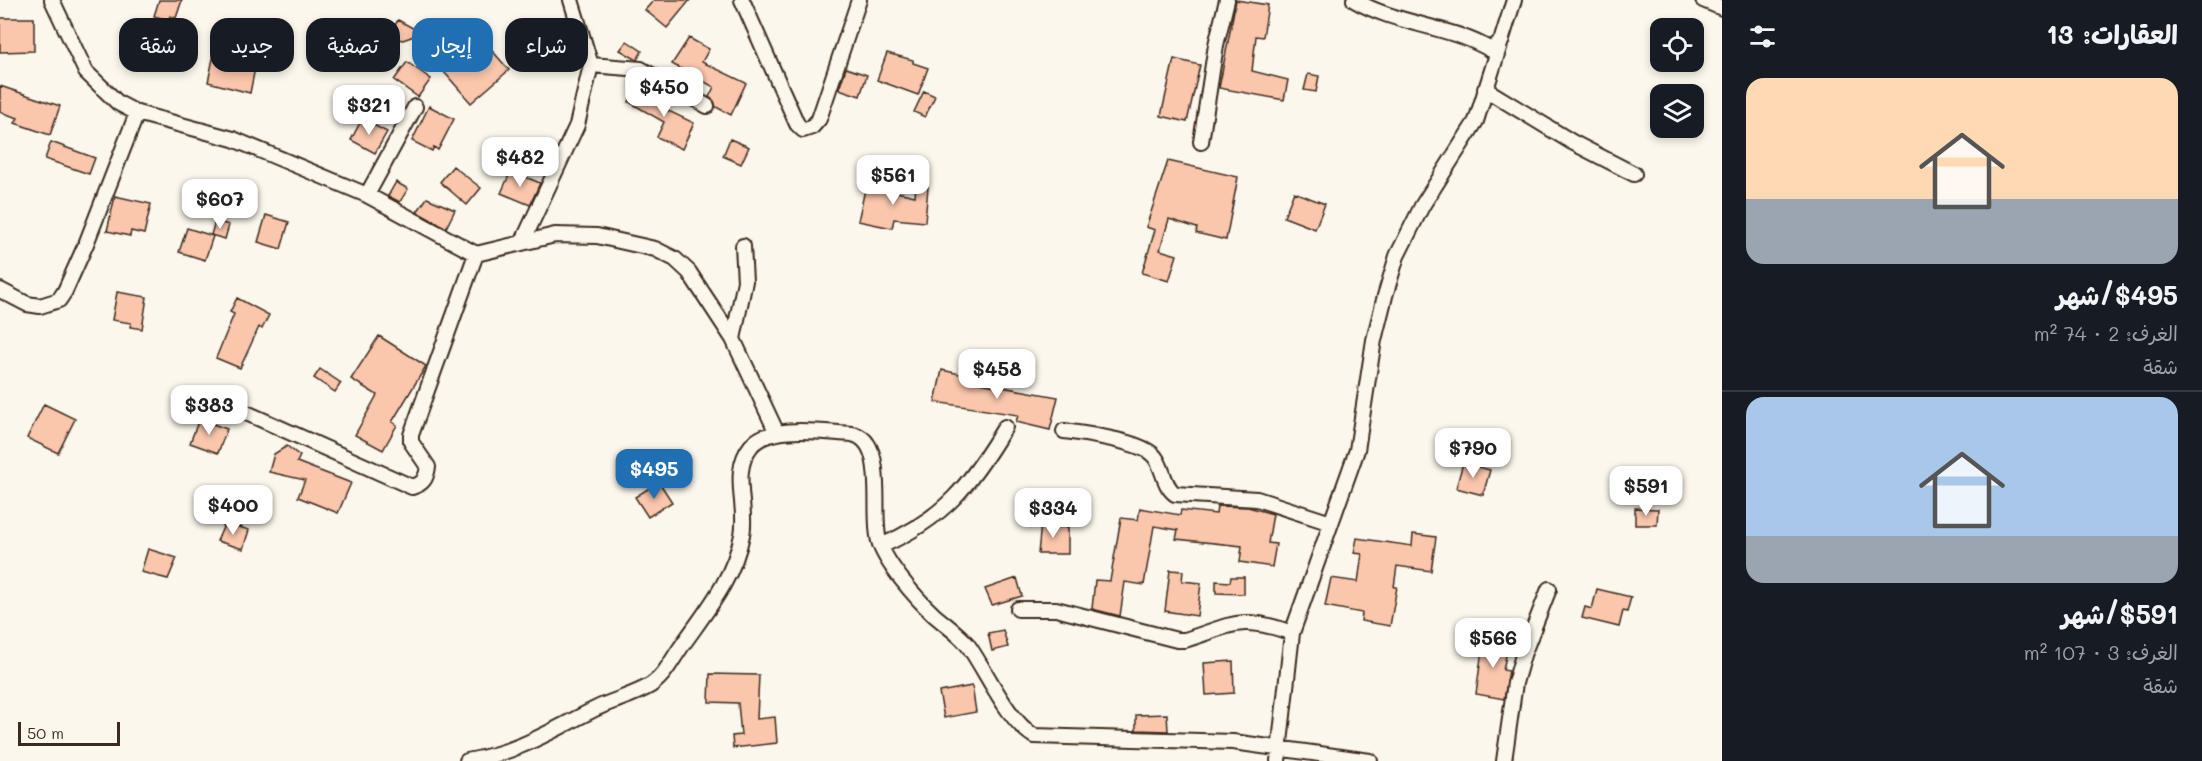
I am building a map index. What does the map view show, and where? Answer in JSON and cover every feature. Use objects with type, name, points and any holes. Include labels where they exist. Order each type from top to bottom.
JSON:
[{"type":"street","points":[[52,0],[86,72],[118,103],[137,113],[233,139],[367,195],[476,254],[555,235],[597,236],[665,253],[689,272],[733,339],[777,433]]},
{"type":"street","points":[[523,241],[578,125],[591,65],[571,0]]},
{"type":"street","points":[[742,0],[796,124],[803,130],[812,127],[819,119],[859,0]]},
{"type":"street","points":[[1201,142],[1216,45],[1227,0]]},
{"type":"street","points":[[1354,0],[1405,22],[1461,35],[1491,50],[1502,40]]},
{"type":"street","points":[[1279,755],[1292,633],[1357,450],[1374,340],[1397,256],[1427,197],[1476,121],[1514,0]]},
{"type":"street","points":[[1704,0],[1722,8]]},
{"type":"street","points":[[591,65],[641,69],[707,106]]},
{"type":"street","points":[[1485,89],[1572,142],[1634,174]]},
{"type":"street","points":[[367,195],[415,107]]},
{"type":"street","points":[[0,290],[27,304],[40,306],[59,300],[86,244],[137,113]]},
{"type":"street","points":[[733,339],[745,281],[743,246]]},
{"type":"street","points":[[222,402],[412,487],[420,485],[425,480],[428,467],[411,442],[411,435],[476,254]]},
{"type":"street","points":[[881,546],[910,533],[962,492],[1005,427]]},
{"type":"street","points":[[1064,431],[1113,438],[1154,455],[1167,486],[1175,494],[1257,499],[1331,523]]},
{"type":"street","points":[[467,761],[498,756],[527,745],[596,709],[650,685],[666,671],[717,599],[732,569],[743,533],[740,479],[746,454],[758,440],[777,433],[852,434],[859,435],[868,443],[874,464],[877,530],[881,546],[899,574],[931,612],[968,645],[1005,704],[1024,728],[1034,736],[1222,741],[1279,755],[1370,761]]},
{"type":"street","points":[[1504,761],[1515,683],[1523,655],[1549,589]]},
{"type":"street","points":[[1018,609],[1056,609],[1177,640],[1191,638],[1239,622],[1276,627],[1292,633]]},
{"type":"building","points":[[159,0],[182,0],[176,18],[154,16]]},
{"type":"building","points":[[654,0],[690,0],[667,28],[645,10]]},
{"type":"building","points":[[1236,0],[1268,5],[1263,37],[1256,36],[1252,71],[1288,80],[1284,100],[1219,88]]},
{"type":"building","points":[[0,18],[34,18],[34,51],[0,52]]},
{"type":"building","points":[[400,21],[412,28],[412,37],[400,39]]},
{"type":"building","points":[[689,38],[709,49],[702,62],[746,83],[731,115],[716,107],[714,101],[709,97],[714,87],[672,64]]},
{"type":"building","points":[[627,41],[642,51],[637,60],[620,50]]},
{"type":"building","points":[[493,52],[505,65],[507,72],[471,103],[444,72],[493,72]]},
{"type":"building","points":[[887,53],[913,60],[913,63],[928,68],[918,95],[877,80]]},
{"type":"building","points":[[1174,59],[1200,65],[1187,122],[1161,116]]},
{"type":"building","points":[[407,62],[412,66],[412,72],[421,72],[431,79],[418,97],[394,80]]},
{"type":"building","points":[[846,68],[867,75],[860,96],[839,89]]},
{"type":"building","points":[[210,72],[254,72],[250,93],[208,82]]},
{"type":"building","points":[[1308,74],[1319,76],[1316,92],[1304,90]]},
{"type":"building","points":[[0,86],[60,106],[50,135],[15,123],[18,118],[0,112]]},
{"type":"building","points":[[646,87],[665,98],[660,107],[694,123],[682,149],[657,137],[664,122],[629,102],[632,95],[640,98]]},
{"type":"building","points":[[924,91],[935,96],[925,117],[914,112]]},
{"type":"building","points":[[429,106],[454,119],[438,150],[434,147],[432,151],[412,141]]},
{"type":"building","points":[[362,119],[387,132],[375,153],[351,140]]},
{"type":"building","points":[[730,139],[749,147],[741,164],[723,156]]},
{"type":"building","points":[[51,142],[95,158],[89,174],[45,159]]},
{"type":"building","points":[[1168,161],[1238,177],[1226,240],[1196,233],[1197,228],[1169,219],[1160,250],[1177,255],[1169,281],[1142,273],[1155,230],[1146,227]]},
{"type":"building","points":[[453,166],[481,188],[467,205],[440,182]]},
{"type":"building","points":[[511,171],[540,183],[530,205],[501,193]]},
{"type":"building","points":[[396,182],[408,189],[400,202],[388,196]]},
{"type":"building","points":[[866,185],[915,196],[916,186],[928,187],[925,222],[894,219],[892,228],[858,221]]},
{"type":"building","points":[[1294,192],[1325,204],[1315,229],[1284,217]]},
{"type":"building","points":[[115,196],[151,204],[144,234],[131,231],[130,236],[107,231]]},
{"type":"building","points":[[427,198],[455,210],[446,228],[417,212]]},
{"type":"building","points":[[266,215],[289,222],[281,249],[258,242]]},
{"type":"building","points":[[215,221],[229,225],[225,239],[211,235]]},
{"type":"building","points":[[187,228],[213,236],[205,260],[179,252]]},
{"type":"building","points":[[117,292],[147,297],[142,329],[130,327],[131,323],[112,320]]},
{"type":"building","points":[[237,298],[269,315],[262,329],[259,327],[240,368],[216,358],[234,314],[230,312]]},
{"type":"building","points":[[379,336],[426,366],[392,422],[397,425],[383,450],[355,435],[377,395],[351,379]]},
{"type":"building","points":[[320,369],[341,383],[335,392],[314,378]]},
{"type":"building","points":[[942,370],[969,376],[968,381],[1058,397],[1050,430],[1016,422],[1018,415],[935,402]]},
{"type":"building","points":[[44,404],[75,419],[58,453],[27,438]]},
{"type":"building","points":[[199,419],[227,429],[218,453],[190,443]]},
{"type":"building","points":[[287,446],[300,456],[297,462],[351,483],[338,513],[298,497],[305,480],[269,472],[274,454]]},
{"type":"building","points":[[1463,463],[1490,470],[1483,495],[1456,488]]},
{"type":"building","points":[[659,482],[672,502],[648,517],[635,497]]},
{"type":"building","points":[[1217,506],[1248,507],[1273,514],[1268,543],[1276,544],[1272,567],[1240,562],[1242,546],[1176,539],[1178,530],[1154,526],[1144,585],[1125,582],[1120,616],[1092,609],[1095,580],[1110,581],[1121,518],[1138,520],[1140,508],[1180,515],[1181,510],[1216,514]]},
{"type":"building","points":[[1635,508],[1658,509],[1657,525],[1635,525]]},
{"type":"building","points":[[225,523],[249,530],[243,549],[217,541]]},
{"type":"building","points":[[1041,523],[1057,523],[1057,527],[1068,527],[1068,554],[1038,554]]},
{"type":"building","points":[[1413,534],[1436,537],[1431,571],[1397,566],[1394,587],[1397,587],[1390,626],[1361,621],[1362,613],[1325,606],[1331,578],[1358,582],[1362,554],[1354,553],[1357,538],[1412,546]]},
{"type":"building","points":[[148,549],[177,558],[168,579],[141,572]]},
{"type":"building","points":[[1170,570],[1183,571],[1182,581],[1201,583],[1197,616],[1165,611]]},
{"type":"building","points":[[1231,577],[1244,577],[1244,594],[1216,593],[1216,581],[1230,582]]},
{"type":"building","points":[[1017,578],[1022,596],[992,605],[985,589]]},
{"type":"building","points":[[1597,589],[1631,597],[1627,612],[1623,611],[1619,627],[1582,618],[1585,607],[1592,609]]},
{"type":"building","points":[[1003,630],[1008,647],[992,651],[988,633]]},
{"type":"building","points":[[1484,636],[1509,641],[1503,670],[1509,671],[1504,699],[1476,694]]},
{"type":"building","points":[[1233,661],[1234,693],[1206,695],[1204,663]]},
{"type":"building","points":[[710,674],[759,675],[757,719],[775,717],[777,743],[733,748],[732,736],[741,735],[738,703],[709,702]]},
{"type":"building","points":[[972,686],[976,712],[944,718],[939,692]]},
{"type":"building","points":[[1167,714],[1168,731],[1136,730],[1136,715]]}]
